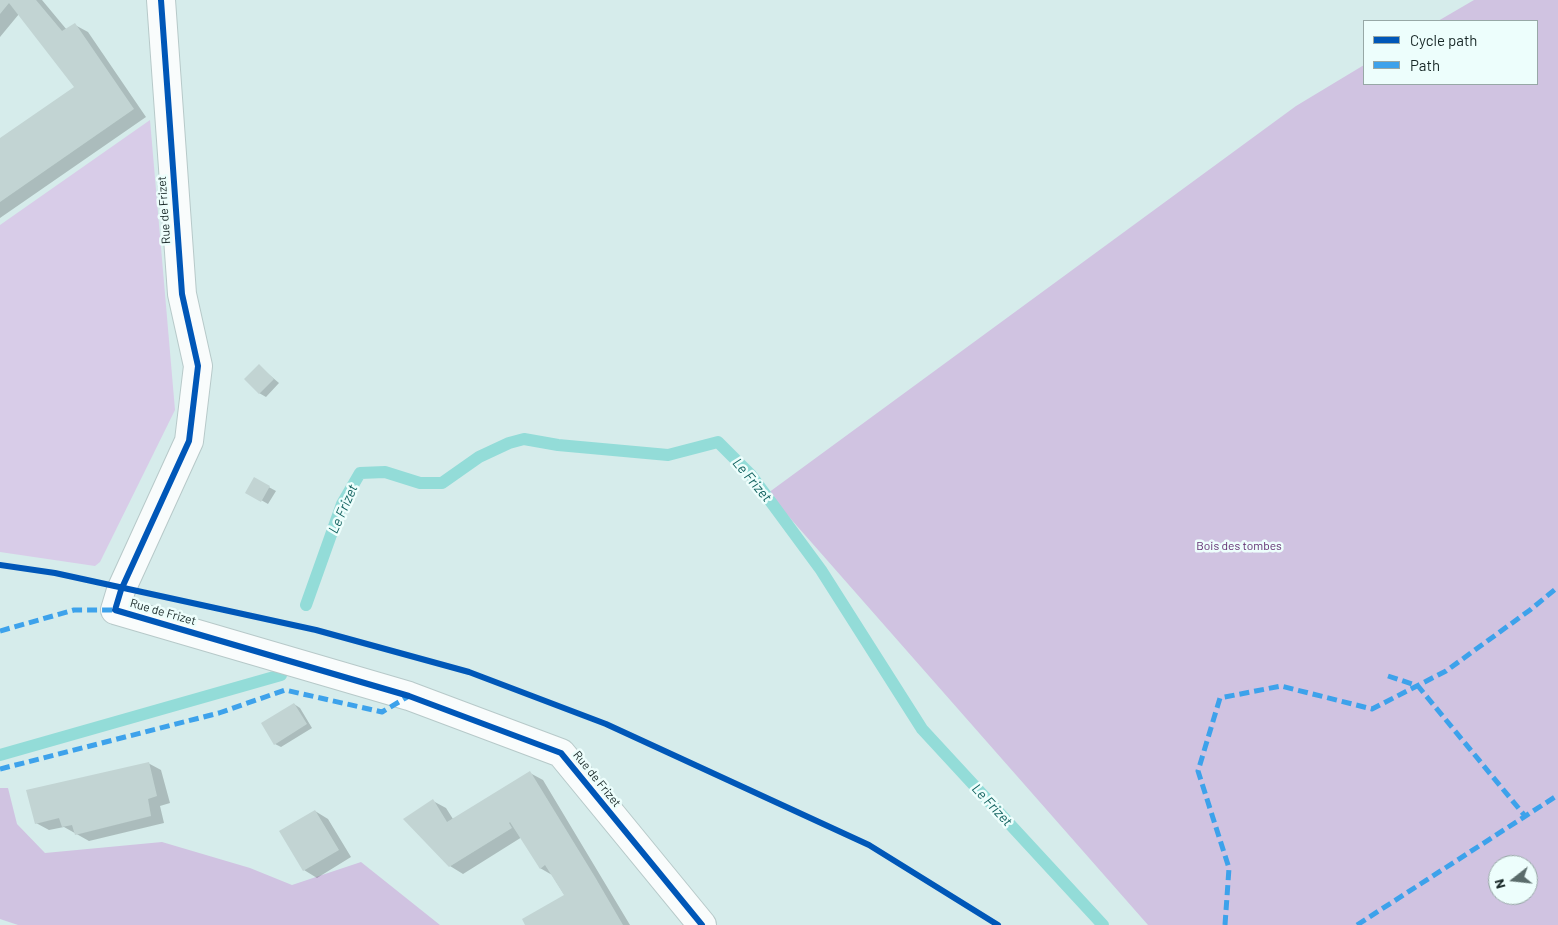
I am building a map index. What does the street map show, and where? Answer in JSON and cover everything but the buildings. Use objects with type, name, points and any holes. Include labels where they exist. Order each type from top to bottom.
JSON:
[{"type":"street","name":"Rue de Frizet","points":[[161,0],[182,294],[198,366],[189,441],[121,590],[115,610],[409,696],[561,753],[702,925]]},
{"type":"shaded area","points":[[150,120],[175,410],[100,562],[95,566],[0,552],[0,225]]},
{"type":"green space","name":"Bois des tombes","points":[[1474,0],[1558,0],[1558,925],[1148,925],[768,493],[1296,106],[1363,66],[1363,85],[1538,85],[1538,20],[1440,20]]},
{"type":"green space","points":[[0,788],[8,788],[17,824],[45,853],[162,842],[250,868],[292,885],[361,862],[440,925],[18,925],[0,919]]},
{"type":"waterway","name":"Le Frizet","points":[[306,605],[342,504],[360,473],[385,472],[420,483],[442,483],[479,457],[509,443],[524,439],[558,445],[668,455],[718,442],[751,475],[821,570],[922,729],[1103,925]]},
{"type":"waterway","name":"Le Frizet","points":[[0,755],[281,675]]},
{"type":"marked path","points":[[1225,925],[1229,868],[1198,771],[1220,698],[1281,686],[1372,709],[1446,671],[1530,610],[1558,587]]},
{"type":"marked path","points":[[0,631],[74,610],[115,610]]},
{"type":"marked path","points":[[1388,676],[1418,686],[1525,816]]},
{"type":"marked path","points":[[0,769],[219,713],[285,690],[382,712],[409,696]]},
{"type":"marked path","points":[[1357,925],[1558,795]]},
{"type":"cycle path","points":[[161,0],[182,294],[198,366],[189,441],[121,590],[115,610],[409,696],[561,753],[702,925]]},
{"type":"cycle path","points":[[0,565],[55,573],[316,630],[469,672],[606,724],[869,845],[998,925]]}]
